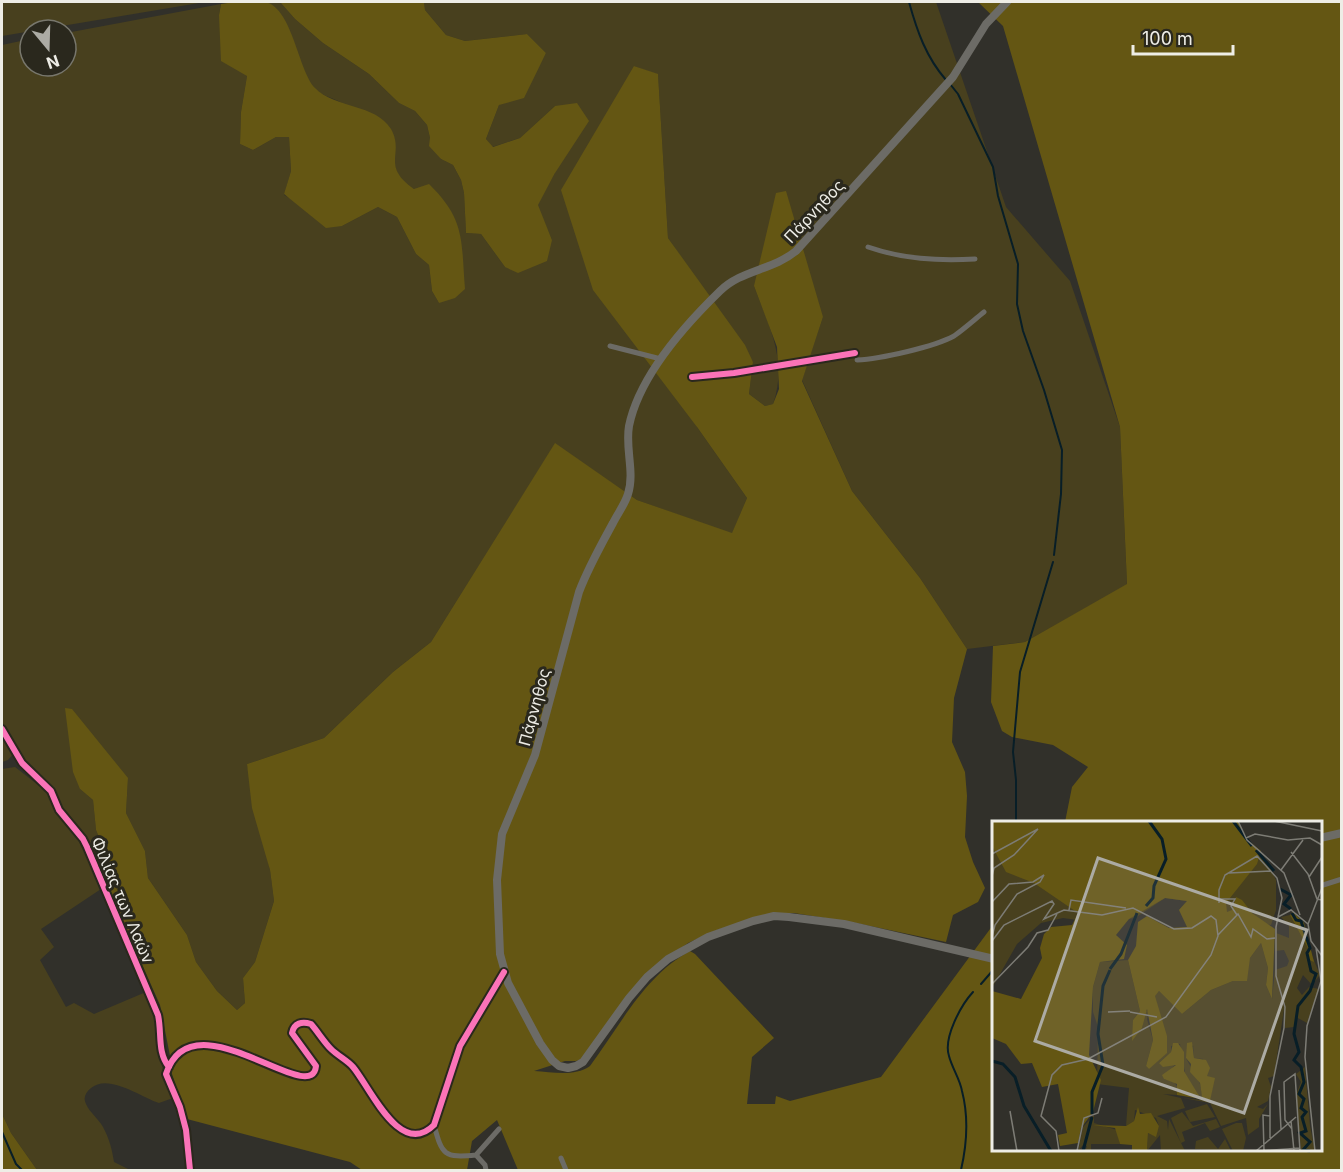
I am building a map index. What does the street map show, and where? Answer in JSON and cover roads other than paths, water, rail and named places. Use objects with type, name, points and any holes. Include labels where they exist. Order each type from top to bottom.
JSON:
[{"type":"main road","name":"Πάρνηθος","points":[[992,959],[844,924],[774,916],[753,921],[708,937],[668,959],[647,977],[629,998],[585,1060],[578,1066],[569,1068],[558,1065],[545,1051],[504,972],[500,954],[497,880],[502,834],[535,755],[581,586],[627,498],[631,476],[629,426],[639,398],[661,359],[726,286],[740,277],[781,262],[796,251],[953,77],[986,24],[1006,2]]},
{"type":"main road","points":[[1322,838],[1341,833]]},
{"type":"main road","points":[[190,1170],[186,1130],[180,1107],[167,1076],[169,1067],[182,1051],[200,1045],[214,1045],[245,1054],[301,1077],[314,1073],[314,1062],[292,1033],[294,1026],[300,1023],[311,1024],[331,1049],[352,1067],[389,1119],[404,1131],[417,1134],[428,1131],[434,1125],[459,1046],[504,972]]},
{"type":"street","points":[[868,247],[927,260],[975,259]]},
{"type":"street","points":[[692,377],[856,357],[873,359],[940,342],[953,336],[984,312]]},
{"type":"street","points":[[610,346],[661,359]]},
{"type":"street","name":"Φιλίας των Λαών","points":[[2,729],[25,768],[51,792],[59,810],[83,838],[158,1015],[162,1057],[169,1067]]},
{"type":"street","points":[[1322,885],[1341,879]]},
{"type":"street","points":[[434,1125],[440,1146],[445,1154],[455,1156],[476,1155],[498,1129]]},
{"type":"street","points":[[476,1155],[485,1165],[486,1170]]},
{"type":"street","points":[[561,1158],[566,1170]]},
{"type":"waterway","points":[[909,2],[923,43],[946,80]]},
{"type":"waterway","points":[[950,84],[958,94],[993,167],[998,196],[1018,264],[1017,304],[1023,331],[1062,450],[1061,494],[1054,555]]},
{"type":"waterway","points":[[1016,821],[1013,752],[1020,672],[1053,562]]},
{"type":"waterway","points":[[981,984],[992,971]]},
{"type":"waterway","points":[[961,1170],[966,1141],[966,1111],[961,1087],[948,1049],[954,1022],[973,992]]},
{"type":"waterway","points":[[2,1132],[16,1164],[22,1170]]}]
